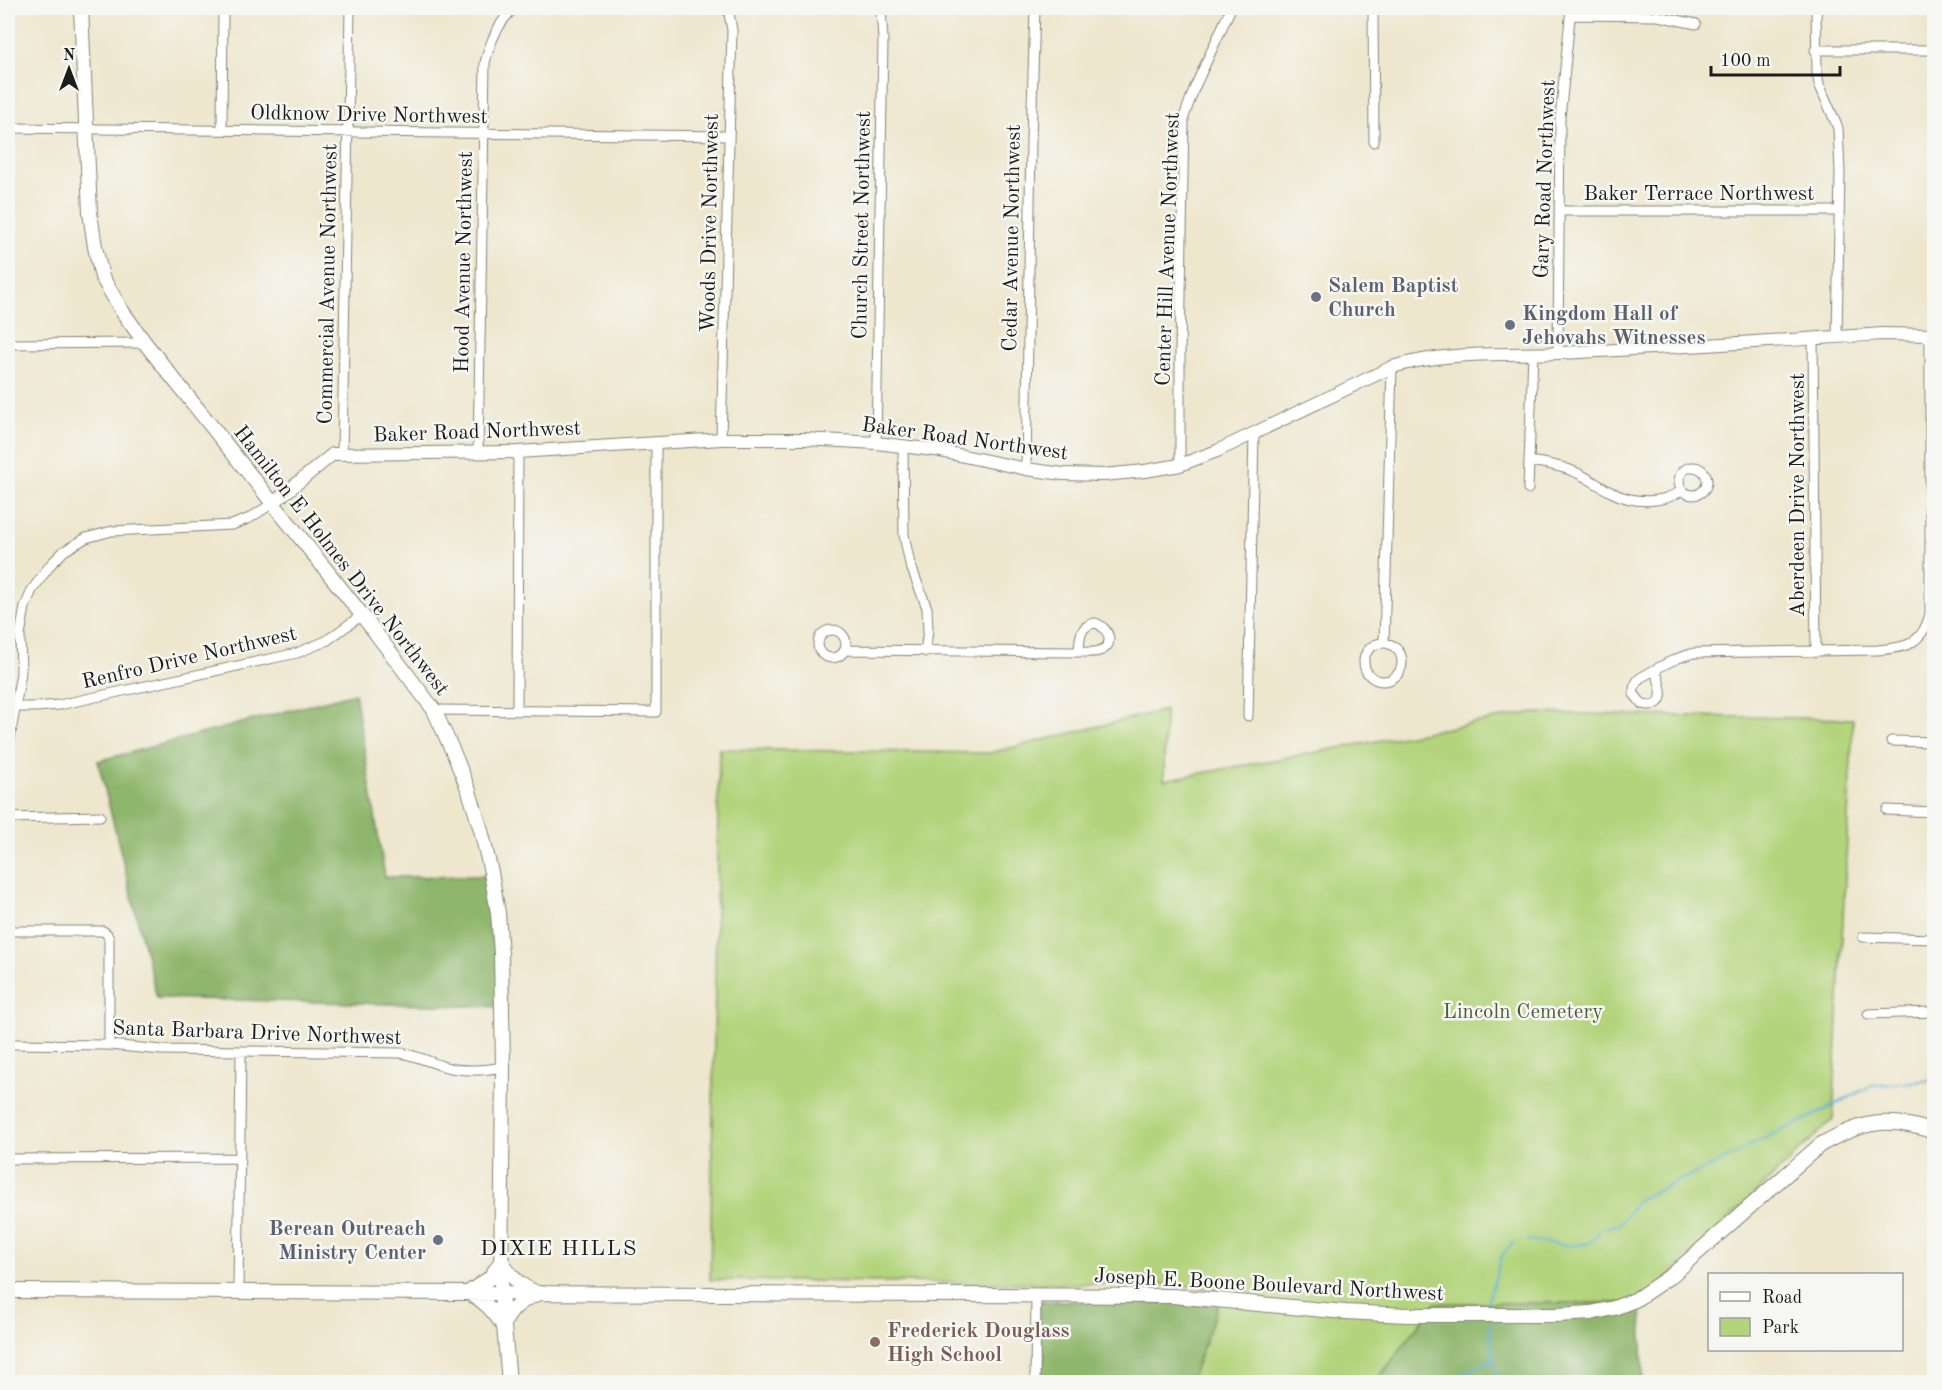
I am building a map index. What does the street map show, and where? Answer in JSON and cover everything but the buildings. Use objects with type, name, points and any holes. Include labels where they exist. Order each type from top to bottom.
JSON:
[{"type":"main road","name":"Hamilton E Holmes Drive Northwest","points":[[81,8],[90,213],[102,277],[145,343],[362,615],[434,710],[469,791],[491,872],[498,913],[501,954],[503,1067],[501,1293],[509,1383]]},
{"type":"main road","name":"Joseph E. Boone Boulevard Northwest","points":[[8,1291],[1173,1296],[1345,1312],[1407,1315],[1591,1313],[1635,1300],[1672,1275],[1820,1145],[1844,1131],[1870,1123],[1894,1122],[1915,1125],[1935,1132]]},
{"type":"main road","points":[[467,1293],[490,1278],[502,1260]]},
{"type":"main road","points":[[502,1260],[514,1281],[540,1294]]},
{"type":"main road","points":[[467,1293],[488,1305],[503,1325],[515,1306],[540,1294]]},
{"type":"street","points":[[222,130],[223,8]]},
{"type":"street","name":"Commercial Avenue Northwest","points":[[342,454],[350,8]]},
{"type":"street","name":"Hood Avenue Northwest","points":[[478,453],[485,63],[488,50],[500,24],[514,8]]},
{"type":"street","name":"Woods Drive Northwest","points":[[721,439],[732,30],[728,8]]},
{"type":"street","name":"Church Street Northwest","points":[[876,442],[881,8]]},
{"type":"street","name":"Cedar Avenue Northwest","points":[[1026,469],[1035,8]]},
{"type":"street","name":"Center Hill Avenue Northwest","points":[[1180,465],[1184,117],[1194,89],[1231,8]]},
{"type":"street","points":[[1373,8],[1374,142]]},
{"type":"street","points":[[1816,8],[1815,50],[1819,84],[1838,129],[1840,171],[1838,337]]},
{"type":"street","points":[[1571,11],[1658,16],[1696,24]]},
{"type":"street","name":"Gary Road Northwest","points":[[1558,353],[1560,118],[1571,11]]},
{"type":"street","points":[[1815,50],[1935,50]]},
{"type":"street","name":"Oldknow Drive Northwest","points":[[8,128],[729,136]]},
{"type":"street","name":"Baker Terrace Northwest","points":[[1560,211],[1839,211]]},
{"type":"street","name":"Baker Road Northwest","points":[[8,750],[21,673],[20,635],[25,607],[40,576],[64,551],[87,538],[112,531],[232,525],[250,518],[273,503],[333,454],[518,452],[721,439],[805,439],[876,442],[935,450],[1026,469],[1063,474],[1103,475],[1180,465],[1217,451],[1392,367],[1412,361],[1437,357],[1558,353],[1882,334],[1932,335]]},
{"type":"street","points":[[1655,670],[1682,656],[1694,653],[1816,652],[1900,648],[1916,641],[1928,623],[1930,614],[1932,335]]},
{"type":"street","name":"Aberdeen Drive Northwest","points":[[1813,338],[1816,652]]},
{"type":"street","points":[[8,344],[145,343]]},
{"type":"street","points":[[1528,489],[1533,353]]},
{"type":"street","points":[[1384,643],[1392,367]]},
{"type":"street","points":[[1248,716],[1254,433]]},
{"type":"street","points":[[434,710],[656,712],[656,443]]},
{"type":"street","points":[[903,446],[904,535],[910,564],[927,609],[928,630],[925,652]]},
{"type":"street","points":[[517,711],[518,452]]},
{"type":"street","points":[[1529,461],[1570,469],[1612,493],[1632,500],[1662,500],[1683,490]]},
{"type":"street","name":"Renfro Drive Northwest","points":[[14,707],[58,705],[297,653],[326,641],[362,615]]},
{"type":"street","points":[[1384,643],[1396,648],[1400,653],[1402,666],[1396,677],[1391,680],[1378,681],[1368,674],[1364,662],[1372,646],[1384,643]]},
{"type":"street","points":[[846,650],[1080,652]]},
{"type":"street","points":[[1891,741],[1935,742]]},
{"type":"street","points":[[1887,810],[1935,812]]},
{"type":"street","points":[[8,818],[100,816]]},
{"type":"street","points":[[8,931],[103,931],[107,934],[109,939],[109,1045]]},
{"type":"street","points":[[1863,937],[1935,939]]},
{"type":"street","points":[[1868,1014],[1935,1012]]},
{"type":"street","name":"Santa Barbara Drive Northwest","points":[[8,1044],[109,1045],[162,1050],[241,1052],[402,1053],[460,1070],[482,1071],[503,1067]]},
{"type":"street","points":[[238,1291],[241,1052]]},
{"type":"street","points":[[8,1159],[240,1158]]},
{"type":"street","points":[[1035,1383],[1036,1295]]},
{"type":"green space","points":[[355,693],[385,877],[486,876],[506,1007],[157,998],[98,761]]},
{"type":"green space","name":"Lincoln Cemetery","points":[[1165,710],[1164,780],[1529,713],[1853,719],[1833,1119],[1641,1303],[1435,1303],[1376,1382],[1191,1382],[1223,1290],[1174,1285],[710,1280],[719,749],[990,753]]},
{"type":"green space","points":[[1039,1301],[1173,1302],[1218,1306],[1190,1382],[1038,1382]]},
{"type":"green space","points":[[1435,1303],[1641,1303],[1643,1382],[1376,1382]]},
{"type":"waterway","points":[[1528,1240],[1568,1246],[1590,1243],[1601,1229],[1620,1224],[1637,1200],[1733,1156],[1750,1145],[1871,1086],[1934,1080]]},
{"type":"waterway","points":[[1486,1305],[1501,1258],[1514,1243]]},
{"type":"waterway","points":[[1489,1323],[1499,1382]]},
{"type":"waterway","points":[[1448,1382],[1495,1359]]},
{"type":"place","name":"Salem Baptist Church","points":[[1316,297]]},
{"type":"place","name":"Kingdom Hall of Jehovahs Witnesses","points":[[1510,325]]},
{"type":"place","name":"Berean Outreach Ministry Center","points":[[438,1240]]},
{"type":"place","name":"Frederick Douglass High School","points":[[875,1342]]},
{"type":"district","name":"DIXIE HILLS","points":[[559,1247]]}]
